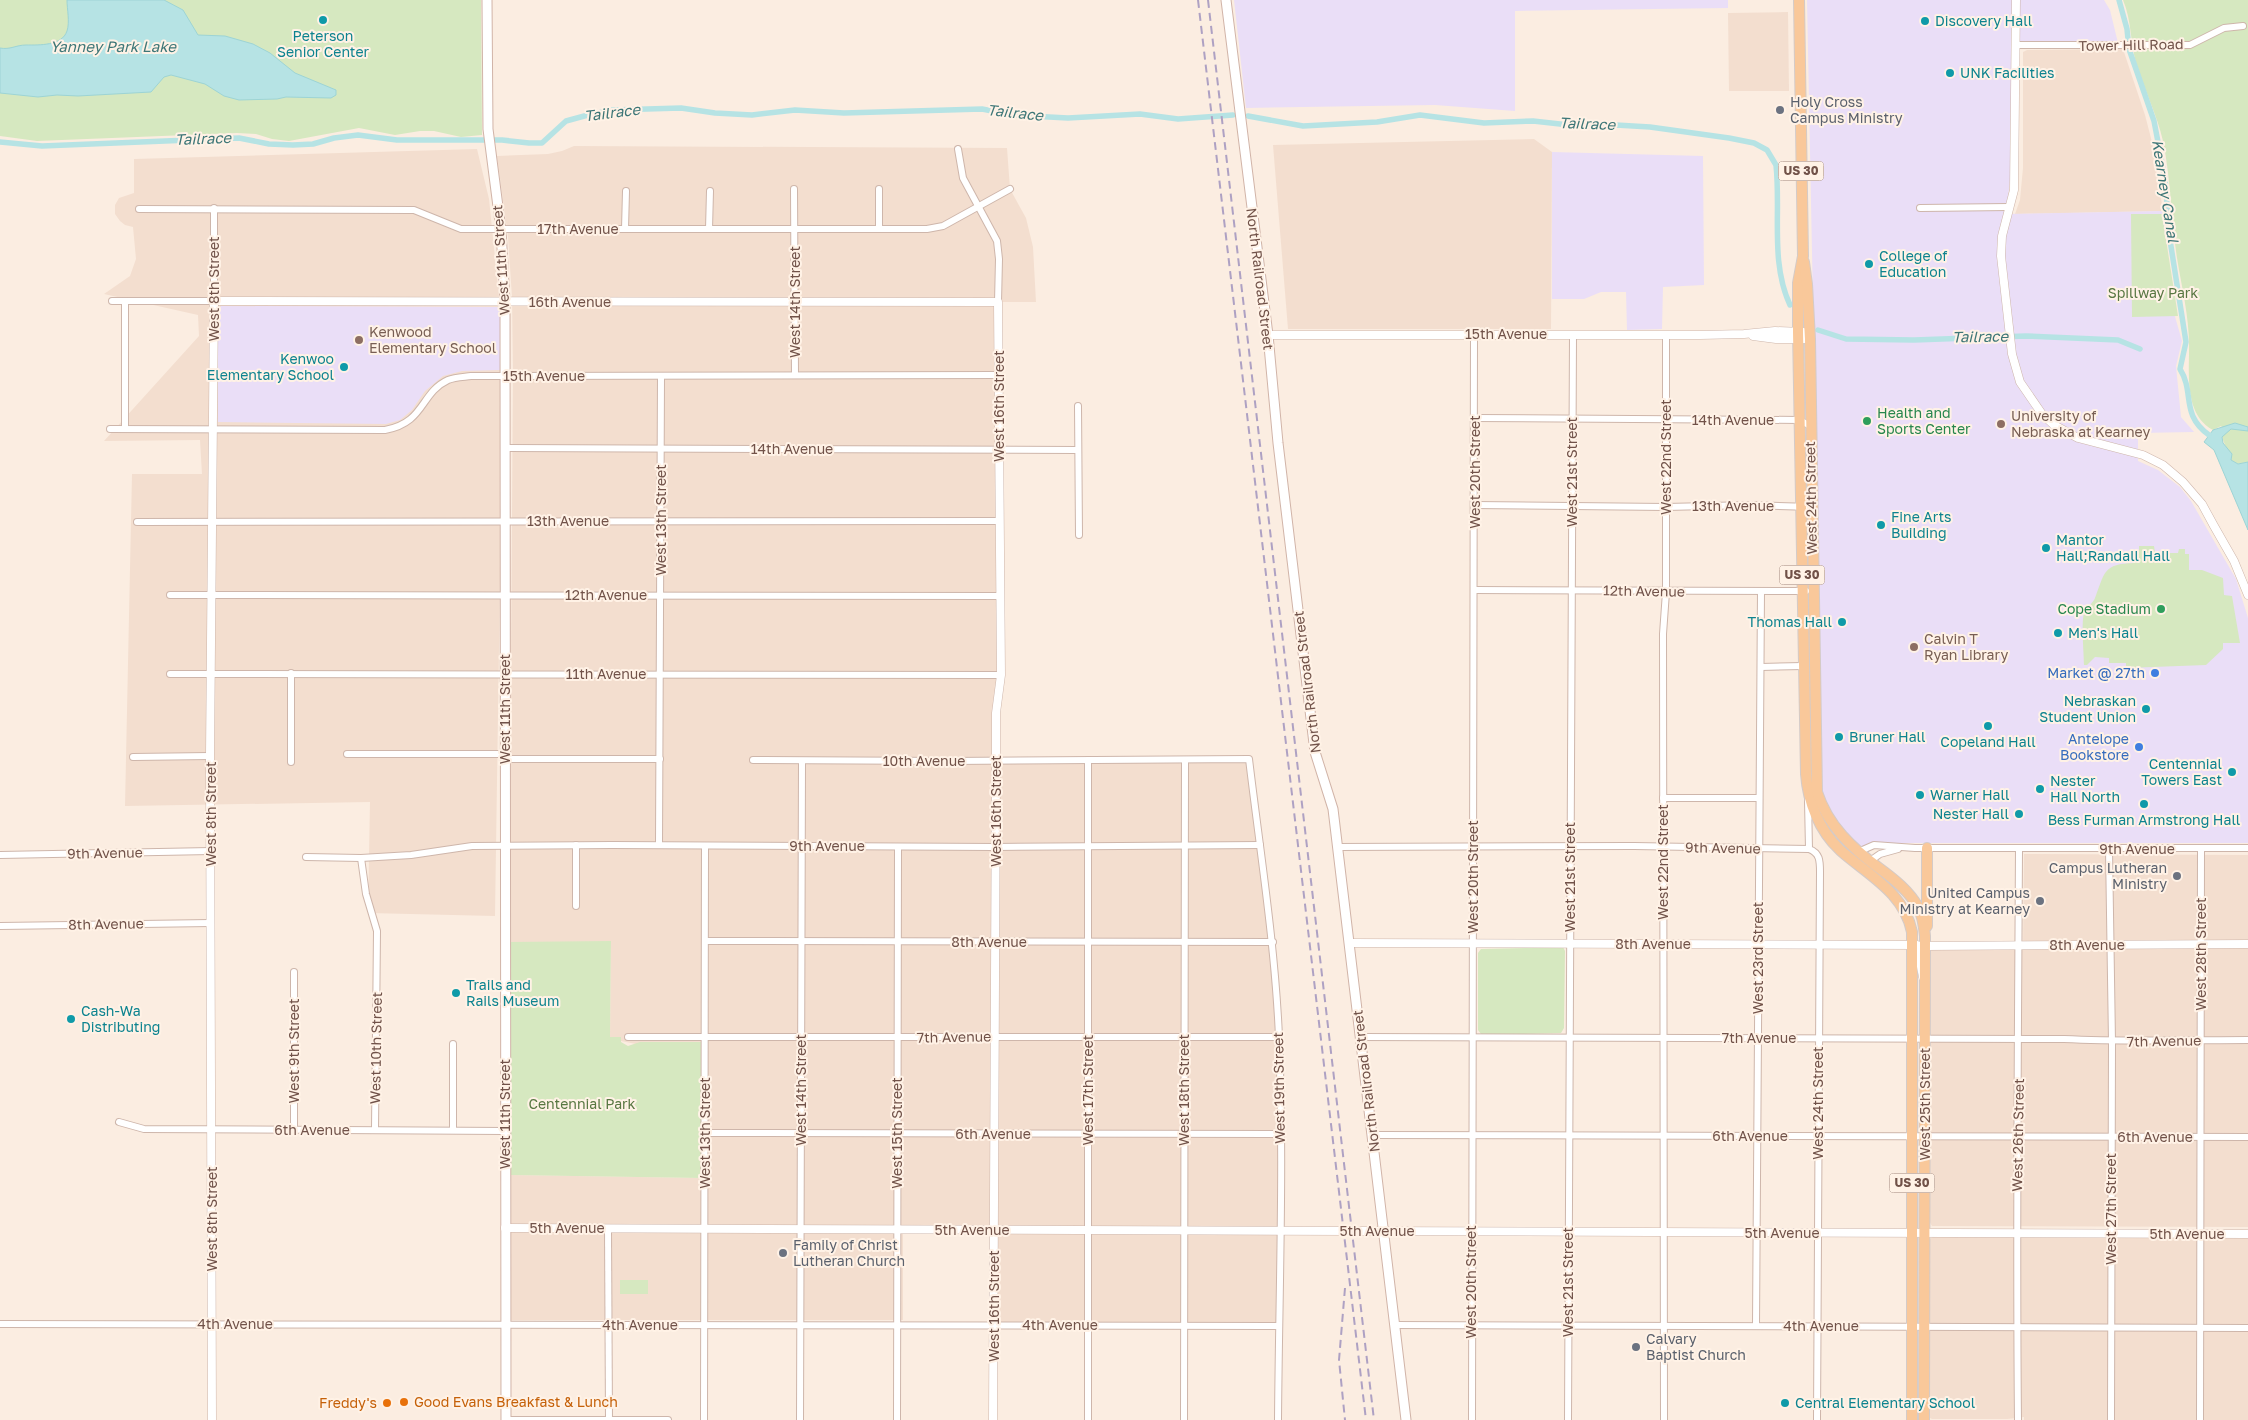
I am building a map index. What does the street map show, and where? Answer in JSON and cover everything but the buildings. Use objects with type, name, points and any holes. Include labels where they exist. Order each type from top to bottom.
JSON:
[{"type":"main road","name":"West 11th Street","points":[[487,0],[489,151],[501,230],[505,302],[506,376],[506,1420]]},
{"type":"main road","name":"North Railroad Street","points":[[1226,0],[1268,335],[1278,443],[1315,752],[1332,801],[1406,1420]]},
{"type":"main road","name":"West 24th Street","points":[[1799,0],[1802,256],[1798,283],[1798,335],[1803,666],[1807,792],[1813,809],[1825,831],[1840,850],[1854,854]]},
{"type":"main road","name":"West 24th Street","points":[[1802,256],[1808,284],[1817,792],[1828,820],[1867,872]]},
{"type":"main road","points":[[1926,941],[1928,917],[1927,848]]},
{"type":"main road","points":[[1854,854],[1860,862],[1873,864]]},
{"type":"main road","name":"West 25th Street","points":[[1873,864],[1908,893],[1918,906],[1923,918],[1926,941],[1924,1420]]},
{"type":"main road","name":"West 25th Street","points":[[1867,872],[1894,895],[1906,911],[1912,932],[1912,1420]]},
{"type":"street","points":[[2016,0],[2014,190],[2002,236],[2002,256],[2011,345],[2020,382],[2035,406],[2054,425],[2078,438],[2143,455],[2163,465],[2184,482],[2202,504],[2234,561],[2248,595]]},
{"type":"street","name":"Tower Hill Road","points":[[2015,45],[2190,45],[2224,28],[2243,26]]},
{"type":"street","name":"West 16th Street","points":[[958,149],[963,178],[996,241],[999,259],[1001,675],[996,713],[993,1420]]},
{"type":"street","name":"West 14th Street","points":[[794,189],[795,375]]},
{"type":"street","points":[[879,189],[879,229]]},
{"type":"street","name":"17th Avenue","points":[[140,209],[414,210],[425,212],[449,225],[461,229],[927,229],[942,226],[1010,189]]},
{"type":"street","points":[[625,229],[626,190]]},
{"type":"street","points":[[709,229],[710,191]]},
{"type":"street","points":[[1920,208],[2009,207]]},
{"type":"street","name":"West 8th Street","points":[[212,1420],[210,756],[214,208]]},
{"type":"street","name":"16th Avenue","points":[[112,300],[214,302],[998,302]]},
{"type":"street","points":[[125,301],[125,429]]},
{"type":"street","name":"15th Avenue","points":[[1268,335],[1666,335],[1744,334],[1775,331],[1809,336]]},
{"type":"street","name":"West 20th Street","points":[[1472,1420],[1474,334]]},
{"type":"street","name":"West 21st Street","points":[[1568,1420],[1573,335]]},
{"type":"street","name":"West 22nd Street","points":[[1664,1420],[1663,634],[1666,592],[1666,335]]},
{"type":"street","name":"15th Avenue","points":[[110,429],[374,430],[395,428],[413,418],[432,393],[448,380],[461,377],[999,375]]},
{"type":"street","name":"West 13th Street","points":[[660,845],[661,376]]},
{"type":"street","points":[[1078,406],[1079,535]]},
{"type":"street","name":"14th Avenue","points":[[1474,418],[1572,417],[1666,420],[1800,420]]},
{"type":"street","points":[[1800,420],[1810,426]]},
{"type":"street","name":"14th Avenue","points":[[505,448],[1078,450]]},
{"type":"street","name":"13th Avenue","points":[[1474,505],[1812,507]]},
{"type":"street","name":"13th Avenue","points":[[137,522],[1000,521]]},
{"type":"street","name":"12th Avenue","points":[[1475,590],[1813,591]]},
{"type":"street","name":"West 23rd Street","points":[[1756,1326],[1761,591]]},
{"type":"street","name":"12th Avenue","points":[[170,595],[1000,596]]},
{"type":"street","points":[[1761,667],[1803,666]]},
{"type":"street","points":[[291,673],[291,762]]},
{"type":"street","name":"11th Avenue","points":[[170,674],[1001,675]]},
{"type":"street","points":[[347,754],[660,759]]},
{"type":"street","points":[[133,757],[210,756]]},
{"type":"street","name":"10th Avenue","points":[[753,760],[1249,759]]},
{"type":"street","name":"West 19th Street","points":[[1249,759],[1272,942],[1279,1037],[1281,1134],[1278,1420]]},
{"type":"street","name":"West 17th Street","points":[[1088,760],[1088,1420]]},
{"type":"street","name":"West 18th Street","points":[[1184,1420],[1185,760]]},
{"type":"street","name":"West 14th Street","points":[[800,1420],[802,761]]},
{"type":"street","name":"West 24th Street","points":[[1807,792],[1809,849],[1816,853],[1820,861],[1817,1420]]},
{"type":"street","points":[[1664,798],[1759,798]]},
{"type":"street","points":[[576,845],[576,906]]},
{"type":"street","name":"9th Avenue","points":[[306,857],[361,858],[458,848],[576,845],[1185,847],[1260,845]]},
{"type":"street","name":"9th Avenue","points":[[1854,854],[1874,845],[1906,848],[2019,849],[2248,848]]},
{"type":"street","name":"West 13th Street","points":[[704,1420],[705,846]]},
{"type":"street","name":"West 15th Street","points":[[897,1420],[898,846]]},
{"type":"street","name":"9th Avenue","points":[[1337,847],[1663,846],[1809,849]]},
{"type":"street","name":"9th Avenue","points":[[1873,864],[1880,854],[1906,848]]},
{"type":"street","name":"West 28th Street","points":[[2200,1420],[2201,848]]},
{"type":"street","name":"West 26th Street","points":[[2018,1420],[2016,1234],[2020,1040],[2019,849]]},
{"type":"street","name":"West 27th Street","points":[[2110,849],[2112,1042],[2111,1420]]},
{"type":"street","name":"9th Avenue","points":[[0,855],[211,851]]},
{"type":"street","name":"West 10th Street","points":[[361,858],[366,894],[377,931],[375,1130]]},
{"type":"street","name":"8th Avenue","points":[[0,926],[211,923]]},
{"type":"street","name":"8th Avenue","points":[[1926,941],[2019,945],[2248,944]]},
{"type":"street","name":"8th Avenue","points":[[705,942],[1272,942]]},
{"type":"street","name":"8th Avenue","points":[[1349,943],[1913,945]]},
{"type":"street","points":[[1913,945],[1917,945],[1919,948],[1921,971],[1926,983]]},
{"type":"street","name":"West 9th Street","points":[[294,972],[294,1130]]},
{"type":"street","name":"7th Avenue","points":[[628,1037],[1279,1037]]},
{"type":"street","name":"7th Avenue","points":[[1360,1037],[2064,1039],[2112,1042],[2248,1040]]},
{"type":"street","points":[[453,1044],[453,1130]]},
{"type":"street","name":"6th Avenue","points":[[119,1122],[144,1129],[505,1131]]},
{"type":"street","name":"6th Avenue","points":[[704,1133],[1281,1134]]},
{"type":"street","name":"6th Avenue","points":[[1372,1135],[2248,1137]]},
{"type":"street","name":"5th Avenue","points":[[506,1228],[2248,1234]]},
{"type":"street","points":[[608,1228],[609,1420]]},
{"type":"street","name":"4th Avenue","points":[[0,1324],[1279,1326]]},
{"type":"street","name":"4th Avenue","points":[[1394,1325],[2248,1328]]},
{"type":"street","points":[[506,1420],[668,1420]]},
{"type":"shaded area","points":[[1234,0],[1728,0],[1728,8],[1515,11],[1515,111],[1435,105],[1246,108]]},
{"type":"shaded area","name":"University of Nebraska at Kearney","points":[[1807,0],[2104,0],[2110,10],[2118,43],[2012,42],[2011,172],[2006,214],[2163,211],[2174,313],[2182,341],[2176,366],[2181,417],[2194,432],[2138,433],[2138,461],[2158,470],[2180,487],[2191,501],[2236,579],[2248,618],[2248,843],[1879,843],[1868,844],[1860,849],[1854,844],[1817,792],[1818,555]]},
{"type":"shaded area","points":[[1788,12],[1789,91],[1729,91],[1728,13]]},
{"type":"shaded area","points":[[2123,49],[2145,115],[2153,146],[2163,211],[2015,214],[2020,200],[2023,168],[2023,52],[2027,50]]},
{"type":"shaded area","points":[[1534,139],[1552,152],[1551,329],[1288,329],[1273,145]]},
{"type":"shaded area","points":[[574,146],[1007,148],[1010,189],[1026,218],[1033,247],[1036,302],[999,302],[1001,675],[996,760],[1249,759],[1279,1037],[1279,1326],[993,1325],[994,1230],[903,1233],[903,1320],[510,1320],[510,1175],[701,1178],[701,1042],[636,1044],[610,1037],[611,942],[509,942],[512,297],[508,237],[497,156],[548,154]]},
{"type":"shaded area","points":[[477,149],[489,199],[500,307],[501,513],[495,916],[368,913],[370,802],[125,806],[132,474],[202,474],[200,440],[104,441],[199,336],[198,315],[104,294],[130,276],[136,259],[133,227],[125,225],[120,221],[115,214],[115,205],[119,198],[134,193],[134,159]]},
{"type":"shaded area","points":[[1552,152],[1703,156],[1704,285],[1663,287],[1662,329],[1627,330],[1626,292],[1601,292],[1584,299],[1552,299]]},
{"type":"shaded area","name":"Kenwood Elementary School","points":[[221,306],[500,307],[501,370],[462,371],[443,376],[425,391],[412,410],[400,420],[386,424],[218,422],[218,311]]},
{"type":"shaded area","points":[[2024,854],[2248,855],[2248,1227],[1932,1226],[1928,1219],[1926,946],[2023,950]]},
{"type":"shaded area","points":[[1932,1237],[2248,1237],[2248,1420],[2024,1420],[2024,1417],[2007,1419],[1932,1419],[1928,1417],[1928,1241]]},
{"type":"green space","points":[[0,0],[481,0],[482,135],[461,137],[434,131],[420,131],[395,135],[359,128],[289,141],[272,139],[256,134],[237,133],[37,141],[0,136]]},
{"type":"green space","points":[[2123,0],[2248,0],[2248,462],[2238,464],[2231,460],[2222,436],[2226,432],[2221,426],[2213,430],[2204,423],[2197,415],[2190,395],[2188,328],[2175,243],[2166,156],[2158,122],[2137,66],[2128,16]]},
{"type":"green space","name":"Spillway Park","points":[[2131,214],[2162,214],[2178,316],[2132,317]]},
{"type":"green space","name":"Cope Stadium","points":[[2139,546],[2154,546],[2155,553],[2178,553],[2179,549],[2185,549],[2185,554],[2189,554],[2189,570],[2202,570],[2223,578],[2224,595],[2232,596],[2240,643],[2223,643],[2223,649],[2206,665],[2126,668],[2126,663],[2109,663],[2109,658],[2095,657],[2087,665],[2084,665],[2084,613],[2094,600],[2107,571],[2116,565],[2134,563],[2134,554],[2139,554]]},
{"type":"green space","name":"Centennial Park","points":[[611,941],[610,1037],[621,1037],[621,1042],[628,1046],[640,1042],[701,1042],[701,1178],[510,1175],[509,942]]},
{"type":"green space","points":[[1563,947],[1565,951],[1564,1028],[1561,1033],[1481,1034],[1478,1030],[1478,953],[1481,949]]},
{"type":"green space","points":[[620,1280],[648,1280],[648,1294],[620,1294]]},
{"type":"water","name":"Yanney Park Lake","points":[[67,0],[164,0],[183,10],[198,35],[225,36],[253,44],[270,53],[295,73],[336,90],[336,95],[331,98],[286,97],[239,100],[224,96],[205,84],[171,75],[164,77],[151,92],[38,97],[0,93],[0,48],[43,45],[60,40],[68,27]]},
{"type":"water","points":[[2235,423],[2248,427],[2248,431],[2231,429],[2222,437],[2223,443],[2232,454],[2231,460],[2238,464],[2248,462],[2248,530],[2214,450],[2204,442],[2213,430]]},
{"type":"waterway","name":"Kearney Canal","points":[[2119,0],[2127,29],[2129,49],[2154,121],[2165,179],[2170,240],[2186,342],[2180,369],[2187,386],[2189,403],[2194,419],[2209,435]]},
{"type":"waterway","name":"Tailrace","points":[[0,142],[42,146],[239,138],[269,144],[293,145],[313,144],[334,138],[358,135],[397,140],[502,140],[542,143],[566,121],[588,115],[613,110],[681,108],[715,113],[752,115],[795,110],[844,113],[982,109],[1013,115],[1068,118],[1140,114],[1178,119],[1233,115]]},
{"type":"waterway","name":"Tailrace","points":[[1248,116],[1303,126],[1377,122],[1420,115],[1484,123],[1533,121],[1578,126],[1616,125],[1650,127],[1754,143],[1767,150],[1776,165],[1778,254],[1780,272],[1790,305]]},
{"type":"waterway","name":"Tailrace","points":[[1818,330],[1846,339],[1914,340],[2026,336],[2118,340],[2140,349]]},
{"type":"railway","points":[[1198,0],[1366,1420]]},
{"type":"railway","points":[[1208,0],[1374,1420]]},
{"type":"railway","points":[[1345,1288],[1339,1360],[1345,1420]]},
{"type":"place","name":"Peterson Senior Center","points":[[323,20]]},
{"type":"place","name":"Discovery Hall","points":[[1925,21]]},
{"type":"place","name":"UNK Facilities","points":[[1950,73]]},
{"type":"place","name":"Holy Cross Campus Ministry","points":[[1780,110]]},
{"type":"place","name":"College of Education","points":[[1869,264]]},
{"type":"place","name":"Kenwood Elementary School","points":[[359,340]]},
{"type":"place","name":"Kenwoo Elementary School","points":[[344,367]]},
{"type":"place","name":"Health and Sports Center","points":[[1867,421]]},
{"type":"place","name":"University of Nebraska at Kearney","points":[[2001,424]]},
{"type":"place","name":"Fine Arts Building","points":[[1881,525]]},
{"type":"place","name":"Mantor Hall;Randall Hall","points":[[2046,548]]},
{"type":"place","name":"Cope Stadium","points":[[2161,609]]},
{"type":"place","name":"Thomas Hall","points":[[1842,622]]},
{"type":"place","name":"Men's Hall","points":[[2058,633]]},
{"type":"place","name":"Calvin T Ryan Library","points":[[1914,647]]},
{"type":"place","name":"Market @ 27th","points":[[2155,673]]},
{"type":"place","name":"Nebraskan Student Union","points":[[2146,709]]},
{"type":"place","name":"Copeland Hall","points":[[1988,726]]},
{"type":"place","name":"Bruner Hall","points":[[1839,737]]},
{"type":"place","name":"Antelope Bookstore","points":[[2139,747]]},
{"type":"place","name":"Centennial Towers East","points":[[2232,772]]},
{"type":"place","name":"Nester Hall North","points":[[2040,789]]},
{"type":"place","name":"Warner Hall","points":[[1920,795]]},
{"type":"place","name":"Bess Furman Armstrong Hall","points":[[2144,804]]},
{"type":"place","name":"Nester Hall","points":[[2019,814]]},
{"type":"place","name":"Campus Lutheran Ministry","points":[[2177,876]]},
{"type":"place","name":"United Campus Ministry at Kearney","points":[[2040,901]]},
{"type":"place","name":"Trails and Rails Museum","points":[[456,993]]},
{"type":"place","name":"Cash-Wa Distributing","points":[[71,1019]]},
{"type":"place","name":"Family of Christ Lutheran Church","points":[[783,1253]]},
{"type":"place","name":"Calvary Baptist Church","points":[[1636,1347]]},
{"type":"place","name":"Good Evans Breakfast & Lunch","points":[[404,1402]]},
{"type":"place","name":"Freddy's","points":[[387,1403]]},
{"type":"place","name":"Central Elementary School","points":[[1785,1403]]}]
